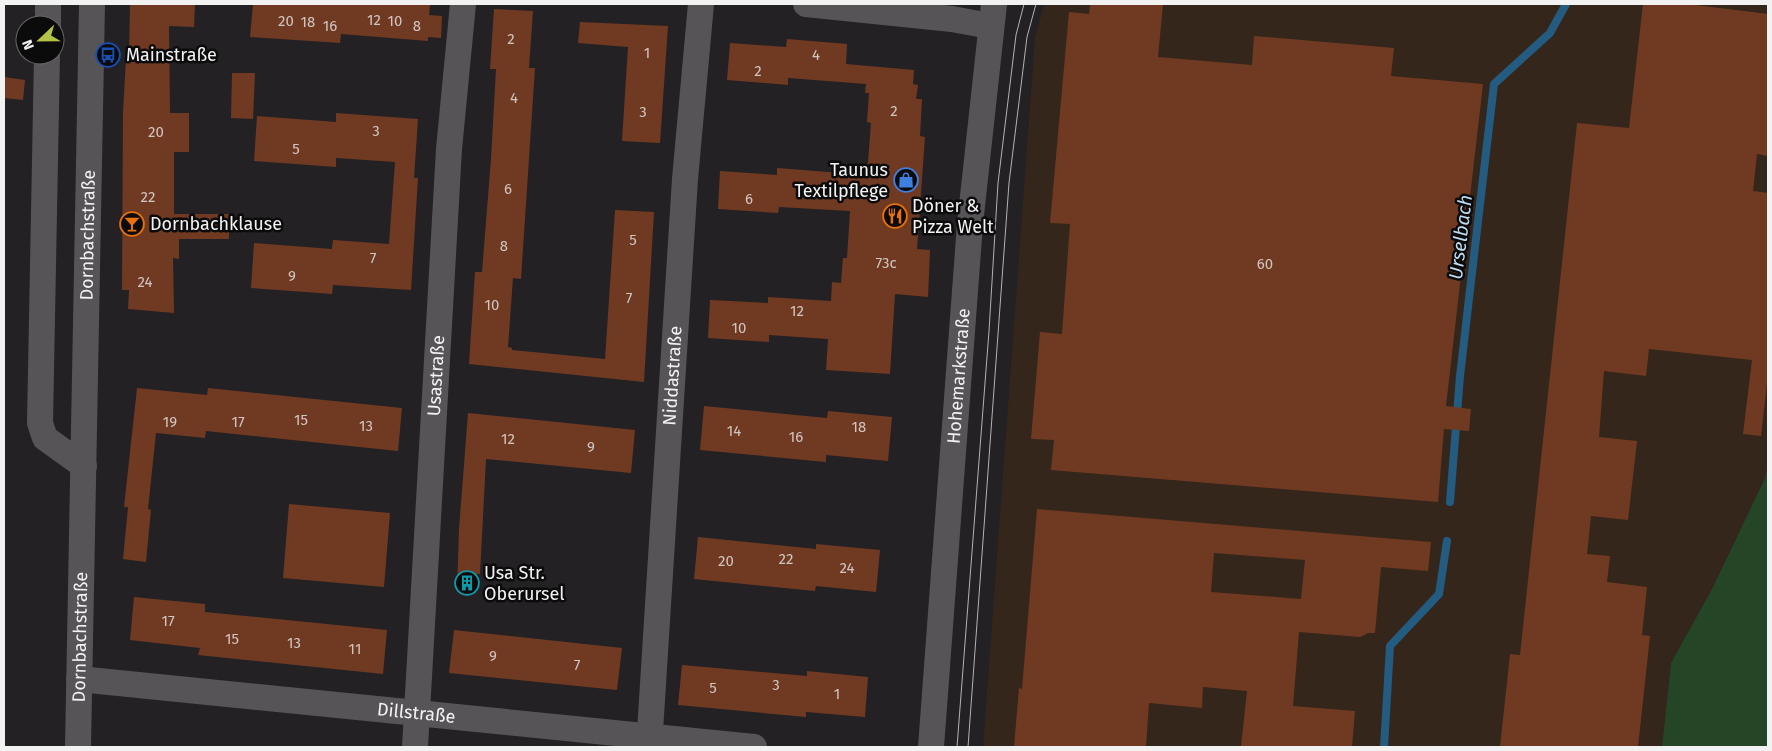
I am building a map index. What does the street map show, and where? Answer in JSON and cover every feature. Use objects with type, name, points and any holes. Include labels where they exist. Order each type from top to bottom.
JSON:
[{"type":"street","name":"Dornbachstraße","points":[[78,747],[92,4]]},
{"type":"street","name":"Usastraße","points":[[415,747],[449,149],[463,4]]},
{"type":"street","name":"Niddastraße","points":[[649,742],[685,179],[701,4]]},
{"type":"street","points":[[806,4],[952,19],[992,15]]},
{"type":"street","name":"Hohemarkstraße","points":[[931,747],[970,224],[992,15]]},
{"type":"street","points":[[47,65],[40,423],[45,438],[84,466]]},
{"type":"street","name":"Dillstraße","points":[[79,679],[417,713],[649,742],[754,747]]},
{"type":"shaded area","points":[[1044,4],[1768,4],[1768,463],[1765,478],[1713,587],[1671,663],[1662,747],[983,747],[1035,38]]},
{"type":"green space","points":[[1768,463],[1768,747],[1662,747],[1671,663],[1713,587],[1765,478]]},
{"type":"building","points":[[130,4],[195,4],[194,27],[169,26],[170,113],[189,113],[189,152],[174,152],[174,214],[229,214],[229,239],[179,239],[179,259],[173,258],[174,313],[128,309],[129,290],[122,290],[123,113],[126,58],[129,58]]},
{"type":"building","points":[[253,4],[430,4],[429,15],[442,16],[441,38],[428,37],[428,41],[341,34],[340,43],[250,37]]},
{"type":"building","points":[[1090,4],[1163,4],[1158,57],[1252,65],[1254,36],[1394,48],[1391,76],[1483,84],[1446,406],[1471,409],[1469,431],[1444,429],[1438,502],[1051,470],[1054,440],[1031,439],[1040,332],[1062,334],[1070,224],[1050,223],[1069,12],[1089,14]]},
{"type":"building","points":[[1643,4],[1687,4],[1768,14],[1768,156],[1757,154],[1753,191],[1768,193],[1768,375],[1761,436],[1743,434],[1752,360],[1649,349],[1646,376],[1604,371],[1599,437],[1637,441],[1628,520],[1591,516],[1587,554],[1610,556],[1607,582],[1647,587],[1642,635],[1650,636],[1638,747],[1500,747],[1510,654],[1520,655],[1577,123],[1629,128]]},
{"type":"building","points":[[494,9],[533,11],[529,68],[535,68],[521,279],[513,278],[508,347],[512,348],[512,350],[605,359],[615,210],[654,212],[644,382],[469,364],[475,272],[482,272],[491,159],[496,69],[490,69]]},
{"type":"building","points":[[580,22],[668,26],[660,143],[622,141],[628,47],[578,43]]},
{"type":"building","points":[[787,39],[847,44],[846,64],[914,70],[913,84],[918,85],[916,99],[922,99],[920,136],[925,137],[917,249],[930,250],[928,297],[895,294],[890,374],[826,370],[828,339],[769,335],[769,342],[708,338],[710,300],[768,303],[768,297],[831,301],[832,282],[841,283],[843,258],[847,258],[850,211],[779,207],[778,213],[718,209],[720,171],[777,175],[777,168],[867,175],[871,123],[867,122],[869,93],[865,93],[866,84],[788,78],[788,85],[727,80],[730,43],[786,47]]},
{"type":"building","points":[[232,73],[255,73],[253,119],[231,118]]},
{"type":"building","points":[[4,77],[25,80],[23,100],[4,98]]},
{"type":"building","points":[[336,113],[418,119],[414,178],[418,178],[411,290],[333,285],[332,294],[251,288],[254,243],[332,249],[333,240],[389,244],[395,162],[336,158],[336,167],[254,161],[257,116],[336,122]]},
{"type":"building","points":[[137,388],[207,395],[208,388],[402,408],[398,451],[206,431],[205,438],[156,433],[148,509],[151,510],[146,562],[123,559],[128,507],[124,507]]},
{"type":"building","points":[[704,406],[827,418],[828,411],[892,417],[888,461],[826,455],[826,462],[700,450]]},
{"type":"building","points":[[468,413],[635,430],[631,473],[486,459],[480,574],[477,574],[476,593],[457,592],[459,529]]},
{"type":"building","points":[[289,504],[390,513],[384,587],[283,578]]},
{"type":"building","points":[[1037,509],[1431,542],[1428,571],[1381,567],[1375,633],[1368,633],[1360,637],[1299,632],[1293,706],[1355,711],[1352,747],[1241,747],[1247,691],[1203,687],[1202,708],[1149,703],[1146,747],[1014,747],[1019,688],[1022,689]],"holes":[[[1214,553],[1305,560],[1301,599],[1211,592]]]},
{"type":"building","points":[[698,537],[816,549],[816,544],[880,550],[876,592],[816,586],[815,591],[694,579]]},
{"type":"building","points":[[134,597],[205,604],[205,612],[387,630],[383,674],[198,655],[200,648],[130,640]]},
{"type":"building","points":[[454,630],[622,648],[617,690],[449,673]]},
{"type":"building","points":[[682,665],[807,676],[807,671],[868,677],[865,717],[806,712],[806,717],[678,705]]},
{"type":"waterway","name":"Urselbach","points":[[1450,502],[1460,376],[1494,84],[1550,33],[1566,4]]},
{"type":"waterway","name":"Urselbach","points":[[1384,747],[1390,646],[1439,594],[1447,541]]},
{"type":"tram line","points":[[957,747],[989,331],[998,183],[1016,35],[1024,4]]},
{"type":"tram line","points":[[968,747],[1009,183],[1027,37],[1036,4]]},
{"type":"place","name":"Mainstraße","points":[[108,55]]},
{"type":"place","name":"Taunus Textilpflege","points":[[906,180]]},
{"type":"place","name":"Döner & Pizza Welt","points":[[895,216]]},
{"type":"place","name":"Dornbachklause","points":[[132,224]]},
{"type":"place","name":"Usa Str. Oberursel","points":[[467,583]]}]
